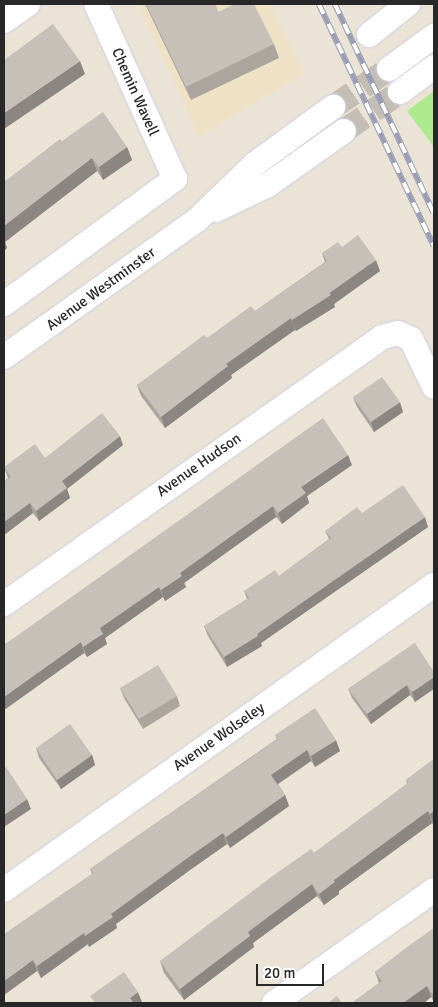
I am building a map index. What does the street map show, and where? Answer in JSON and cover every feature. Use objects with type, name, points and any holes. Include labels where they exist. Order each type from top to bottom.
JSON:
[{"type":"street","points":[[4,21],[28,4]]},
{"type":"street","name":"Chemin Wavell","points":[[4,304],[176,179],[96,4]]},
{"type":"street","points":[[369,35],[408,4]]},
{"type":"street","points":[[389,69],[434,36]]},
{"type":"street","points":[[400,92],[434,67]]},
{"type":"street","name":"Avenue Westminster","points":[[4,357],[197,220],[254,164],[333,107]]},
{"type":"street","name":"Avenue Westminster","points":[[197,220],[268,185],[344,131]]},
{"type":"street","name":"Avenue Hudson","points":[[4,604],[358,352],[382,337],[398,333],[411,339],[434,387]]},
{"type":"street","name":"Avenue Wolseley","points":[[4,890],[434,585]]},
{"type":"street","points":[[274,1003],[434,890]]},
{"type":"shaded area","points":[[138,4],[270,4],[304,73],[199,136]]},
{"type":"green space","points":[[434,91],[434,147],[407,111]]},
{"type":"building","points":[[146,4],[215,4],[218,12],[235,4],[254,4],[274,44],[186,87]]},
{"type":"building","points":[[53,24],[80,61],[4,113],[4,60]]},
{"type":"building","points":[[103,112],[127,147],[99,167],[92,158],[4,226],[4,182],[60,139],[62,141]]},
{"type":"building","points":[[358,235],[376,260],[329,293],[331,295],[292,320],[291,318],[226,364],[228,366],[161,417],[137,385],[204,335],[207,338],[251,306],[255,311],[327,261],[322,253],[338,242],[342,247]]},
{"type":"building","points":[[382,377],[400,402],[371,422],[353,397]]},
{"type":"building","points":[[102,413],[120,436],[62,481],[67,488],[36,511],[30,503],[4,522],[4,482],[11,477],[4,467],[35,444],[45,458]]},
{"type":"building","points":[[323,418],[348,455],[301,487],[306,493],[278,513],[273,506],[180,573],[182,576],[161,590],[159,587],[100,628],[103,634],[83,647],[81,642],[4,697],[4,645]]},
{"type":"building","points":[[403,485],[425,517],[257,634],[258,636],[224,657],[204,626],[249,598],[244,591],[275,570],[279,576],[331,538],[325,531],[357,507],[362,513]]},
{"type":"building","points":[[415,643],[434,672],[434,677],[412,692],[407,685],[367,714],[348,689]]},
{"type":"building","points":[[158,665],[177,696],[139,719],[120,688]]},
{"type":"building","points":[[315,708],[336,740],[311,756],[307,750],[271,775],[285,795],[226,837],[223,833],[186,859],[111,914],[113,917],[85,936],[84,933],[37,966],[33,960],[4,981],[4,934],[93,873],[90,869],[278,739],[275,735]]},
{"type":"building","points":[[70,724],[92,755],[57,780],[36,748]]},
{"type":"building","points":[[434,759],[434,811],[430,814],[428,811],[334,880],[335,882],[319,894],[312,884],[248,932],[250,936],[180,989],[160,961],[311,849],[314,853],[408,783],[406,780]]},
{"type":"building","points":[[6,767],[27,799],[4,815],[4,769]]},
{"type":"building","points":[[434,928],[434,992],[432,994],[427,986],[403,1003],[352,1003],[382,981],[375,972]]},
{"type":"building","points":[[124,972],[138,992],[130,998],[134,1003],[95,1003],[90,996]]},
{"type":"building","points":[[337,996],[342,1003],[328,1003]]},
{"type":"tunnel","points":[[333,107],[389,69]]},
{"type":"tunnel","points":[[344,131],[400,92]]},
{"type":"railway","points":[[319,4],[434,246]]},
{"type":"railway","points":[[335,4],[434,213]]}]
